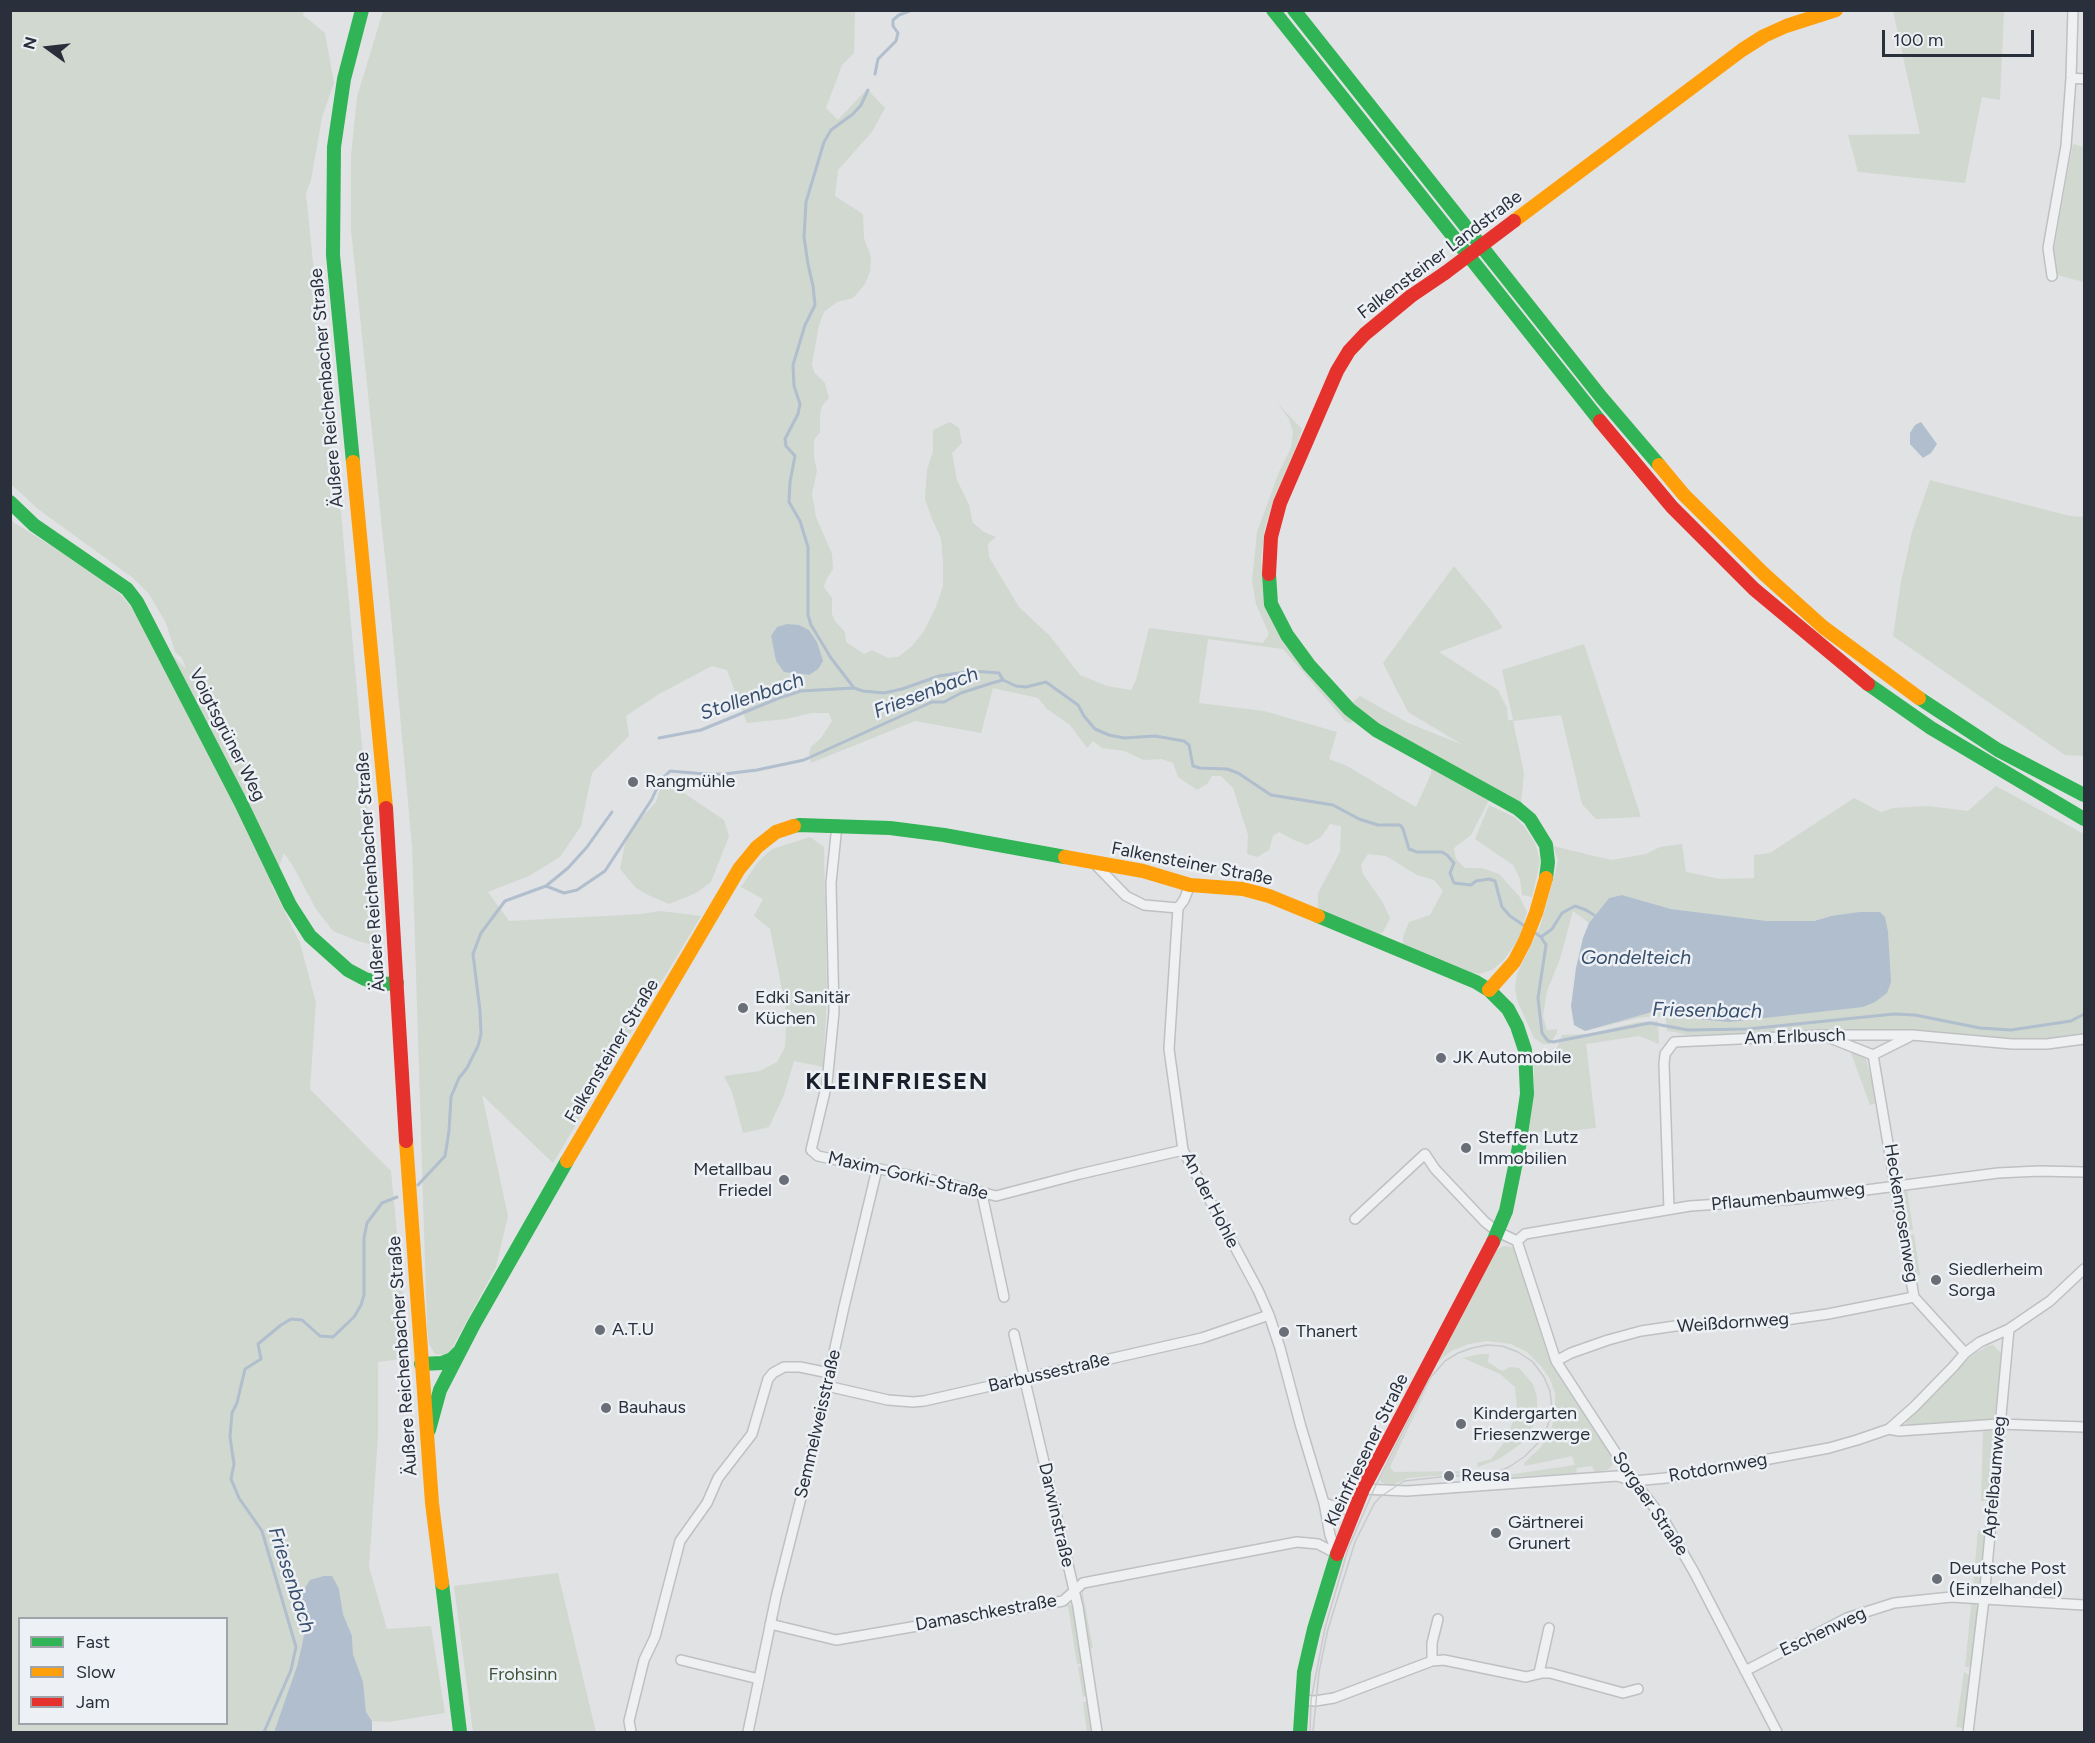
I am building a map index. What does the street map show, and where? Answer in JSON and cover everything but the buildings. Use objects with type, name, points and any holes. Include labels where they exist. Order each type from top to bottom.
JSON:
[{"type":"main road","name":"Äußere Reichenbacher Straße","points":[[362,10],[344,79],[335,136],[332,196],[333,255],[386,809],[422,1380],[435,1538],[460,1732]]},
{"type":"main road","points":[[1273,10],[1589,408],[1672,507],[1754,589],[1864,681],[1941,734],[2085,819]]},
{"type":"main road","points":[[1294,10],[1601,397],[1692,503],[1764,574],[1823,627],[1872,666],[1998,750],[2085,795]]},
{"type":"main road","name":"Falkensteiner Landstraße","points":[[1489,990],[1514,962],[1525,941],[1545,883],[1548,862],[1546,845],[1530,819],[1517,808],[1376,730],[1349,709],[1309,665],[1287,635],[1271,604],[1269,558],[1271,537],[1280,503],[1337,371],[1349,351],[1365,334],[1411,296],[1445,273],[1742,50],[1786,26],[1836,10]]},
{"type":"main road","name":"Voigtsgrüner Weg","points":[[10,502],[34,525],[127,589],[137,602],[203,728],[290,905],[310,936],[348,970],[384,984],[397,983]]},
{"type":"main road","name":"Falkensteiner Straße","points":[[427,1439],[437,1396],[459,1352],[558,1177],[739,869],[757,847],[776,832],[799,825],[890,828],[944,835],[1143,871],[1190,885],[1243,889],[1278,899],[1476,982],[1489,990]]},
{"type":"main road","name":"Kleinfriesener Straße","points":[[1300,1732],[1304,1672],[1314,1629],[1337,1554],[1364,1489],[1498,1232],[1512,1188],[1527,1094],[1525,1050],[1517,1026],[1508,1009],[1489,990]]},
{"type":"main road","points":[[421,1364],[442,1363],[452,1359],[459,1352]]},
{"type":"main road","points":[[422,1380],[448,1376]]},
{"type":"street","points":[[2052,276],[2048,248],[2066,146],[2073,10]]},
{"type":"street","points":[[2071,78],[2085,80]]},
{"type":"street","name":"Maxim-Gorki-Straße","points":[[837,825],[831,882],[834,1012],[827,1083],[811,1150],[818,1156],[996,1196],[1183,1150]]},
{"type":"street","points":[[1094,863],[1126,896],[1144,905],[1178,908]]},
{"type":"street","name":"An der Hohle","points":[[1190,885],[1178,908],[1169,1049],[1183,1150],[1269,1315],[1337,1554]]},
{"type":"street","points":[[1824,1035],[1873,1055],[1912,1035]]},
{"type":"street","name":"Am Erlbusch","points":[[1669,1209],[1664,1064],[1665,1054],[1674,1042],[1824,1035],[1912,1035],[2012,1044],[2047,1044],[2085,1038]]},
{"type":"street","name":"Heckenrosenweg","points":[[1873,1055],[1914,1297],[1965,1353]]},
{"type":"street","points":[[1355,1219],[1425,1154],[1435,1169],[1485,1222],[1498,1232],[1517,1241]]},
{"type":"street","name":"Semmelweisstraße","points":[[748,1732],[770,1624],[877,1169]]},
{"type":"street","name":"Pflaumenbaumweg","points":[[1517,1241],[1525,1234],[1669,1209],[1796,1199],[1998,1173],[2085,1172]]},
{"type":"street","points":[[985,1194],[982,1199],[1004,1297]]},
{"type":"street","name":"Sorgaer Straße","points":[[1517,1241],[1556,1361],[1634,1481],[1664,1520],[1694,1572],[1777,1732]]},
{"type":"street","name":"Rotdornweg","points":[[1364,1489],[1407,1491],[1617,1476],[1634,1481],[1666,1478],[1829,1448],[1857,1440],[1889,1429],[1914,1407],[1965,1353],[1980,1342],[2009,1329],[2050,1301],[2085,1269]]},
{"type":"street","name":"Weißdornweg","points":[[1556,1361],[1608,1340],[1641,1331],[1675,1326],[1771,1322],[1828,1314],[1914,1297]]},
{"type":"street","name":"Barbussestraße","points":[[827,1386],[888,1400],[914,1402],[1202,1338],[1269,1315]]},
{"type":"street","name":"Apfelbaumweg","points":[[1968,1732],[1984,1599],[2009,1329]]},
{"type":"street","name":"Darwinstraße","points":[[1014,1334],[1078,1607],[1097,1732]]},
{"type":"street","points":[[631,1732],[628,1721],[644,1660],[655,1637],[680,1541],[707,1503],[718,1478],[752,1434],[768,1379],[784,1367],[800,1367],[829,1373]]},
{"type":"street","name":"Rotdornweg","points":[[1889,1429],[1899,1431],[1999,1424],[2085,1427]]},
{"type":"street","points":[[1324,1503],[1354,1512]]},
{"type":"street","name":"Damaschkestraße","points":[[770,1624],[836,1640],[1063,1601],[1083,1583],[1297,1542],[1318,1544],[1337,1554]]},
{"type":"street","name":"Eschenweg","points":[[1745,1671],[1846,1618],[1875,1608],[1925,1599],[1984,1599],[2085,1605]]},
{"type":"street","points":[[1432,1661],[1432,1643],[1438,1619]]},
{"type":"street","points":[[1539,1673],[1549,1628]]},
{"type":"street","points":[[681,1660],[759,1679]]},
{"type":"street","points":[[1302,1700],[1315,1701],[1334,1698],[1432,1661],[1452,1661],[1526,1677],[1539,1673],[1550,1673],[1623,1693],[1638,1689]]},
{"type":"green space","points":[[11,11],[304,11],[303,15],[325,33],[334,83],[322,117],[311,180],[306,193],[316,292],[321,388],[329,445],[336,457],[380,947],[333,931],[316,909],[284,853],[272,886],[300,943],[316,1003],[310,1089],[391,1171],[409,1358],[378,1362],[378,1436],[369,1567],[387,1629],[431,1626],[445,1713],[388,1722],[372,1721],[366,1712],[363,1682],[353,1654],[352,1636],[343,1614],[339,1589],[301,1609],[304,1634],[302,1645],[274,1732],[11,1732],[10,520],[88,569],[122,596],[152,634],[186,669],[182,658],[175,652],[166,623],[149,594],[133,578],[38,509],[11,484]]},
{"type":"green space","points":[[383,11],[855,11],[854,53],[842,65],[826,108],[838,120],[867,89],[885,108],[872,132],[838,170],[835,196],[863,214],[864,238],[871,257],[870,272],[865,284],[853,298],[837,302],[824,312],[819,325],[812,364],[814,372],[825,383],[829,398],[822,406],[820,432],[814,440],[817,471],[812,494],[816,517],[832,554],[833,569],[824,587],[832,598],[832,614],[845,632],[846,642],[864,654],[872,650],[888,658],[898,657],[912,646],[924,631],[936,607],[943,586],[943,564],[941,538],[925,499],[927,470],[933,451],[933,430],[950,422],[959,428],[962,443],[952,453],[957,480],[969,505],[973,523],[984,532],[996,537],[988,544],[989,557],[1019,607],[1050,636],[1080,675],[1107,686],[1131,690],[1136,680],[1149,628],[1263,643],[1269,634],[1256,604],[1252,581],[1257,532],[1279,472],[1291,448],[1293,432],[1289,419],[1277,403],[1302,429],[1265,528],[1261,559],[1263,590],[1271,619],[1284,643],[1353,719],[1353,722],[1346,722],[1283,649],[1208,639],[1199,703],[1264,711],[1337,732],[1329,759],[1347,766],[1416,807],[1431,774],[1432,759],[1406,744],[1351,704],[1360,696],[1408,723],[1463,745],[1408,712],[1383,663],[1454,566],[1503,628],[1439,652],[1498,690],[1507,708],[1508,722],[1513,720],[1502,670],[1584,644],[1641,817],[1596,819],[1582,804],[1561,715],[1513,721],[1524,773],[1521,802],[1500,794],[1488,802],[1471,835],[1454,848],[1456,859],[1465,868],[1482,868],[1499,874],[1519,896],[1527,912],[1519,938],[1503,961],[1492,970],[1479,974],[1464,971],[1403,948],[1403,937],[1409,922],[1430,915],[1443,891],[1434,880],[1417,875],[1386,856],[1368,854],[1361,865],[1363,874],[1383,903],[1390,918],[1383,932],[1376,937],[1318,910],[1318,893],[1340,852],[1341,826],[1330,824],[1321,837],[1307,845],[1279,832],[1273,836],[1269,850],[1257,857],[1247,854],[1248,835],[1233,788],[1221,776],[1212,776],[1207,784],[1197,790],[1178,777],[1173,763],[1161,759],[1144,760],[1124,751],[1102,748],[1093,741],[1087,748],[1070,725],[1047,709],[1038,698],[993,688],[981,733],[915,721],[811,763],[809,753],[811,747],[821,738],[832,721],[829,713],[811,713],[786,719],[747,723],[727,670],[712,666],[659,694],[626,716],[629,736],[592,773],[581,826],[560,857],[529,876],[488,892],[509,921],[642,914],[660,911],[701,916],[553,1163],[482,1095],[508,1216],[496,1267],[451,1350],[444,1355],[435,1354],[429,1344],[427,1327],[412,846],[351,230],[351,156],[357,97]],"holes":[[[799,625],[809,630],[817,642],[809,675],[794,674],[776,661],[771,637],[777,627]]]},
{"type":"green space","points":[[1893,11],[2004,11],[2000,100],[1982,97],[1965,183],[1858,172],[1848,135],[1920,134]]},
{"type":"green space","points":[[2073,144],[2084,147],[2084,282],[2057,275],[2053,254]]},
{"type":"green space","points":[[1930,480],[2070,516],[2084,517],[2084,756],[2065,755],[1893,636],[1901,582],[1912,532]]},
{"type":"green space","points":[[663,779],[724,820],[729,836],[711,882],[696,893],[669,904],[636,888],[620,869],[626,838],[656,802]]},
{"type":"green space","points":[[1996,786],[2084,834],[2084,1034],[2043,1040],[1994,1041],[1839,1032],[1686,1035],[1667,1031],[1666,1019],[1657,1016],[1638,1018],[1585,1031],[1659,1010],[1678,1013],[1831,916],[1814,921],[1767,921],[1671,909],[1622,895],[1609,898],[1589,923],[1573,911],[1560,959],[1547,991],[1543,1016],[1547,1030],[1557,1029],[1557,1033],[1550,1044],[1543,1044],[1534,1038],[1517,1000],[1515,987],[1517,974],[1540,927],[1556,869],[1558,860],[1553,846],[1611,860],[1646,854],[1660,847],[1682,844],[1686,872],[1720,879],[1754,878],[1754,855],[1770,853],[1854,798],[1881,812],[1893,808],[1928,806],[1968,811]]},
{"type":"green space","points":[[1489,805],[1514,817],[1524,826],[1535,843],[1540,861],[1532,897],[1522,895],[1520,879],[1513,865],[1475,839]]},
{"type":"green space","points":[[810,837],[824,847],[827,997],[823,1067],[794,1061],[784,1095],[769,1127],[743,1133],[732,1092],[724,1076],[760,1071],[777,1062],[785,1047],[787,1015],[770,929],[754,916],[763,899],[741,887],[758,862],[772,849]]},
{"type":"green space","points":[[1658,1021],[1659,1044],[1639,1036],[1586,1044],[1596,1128],[1547,1133],[1528,1131],[1524,1163],[1516,1183],[1534,1085],[1534,1065],[1555,1052],[1562,1035],[1588,1034],[1638,1022]]},
{"type":"green space","points":[[1850,1050],[1865,1056],[1878,1103],[1870,1105]]},
{"type":"green space","points":[[1926,1184],[1928,1187],[1907,1190],[1913,1230],[1908,1230],[1902,1197],[1903,1189]]},
{"type":"green space","points":[[1914,1234],[1920,1275],[1916,1276],[1908,1235]]},
{"type":"green space","points":[[1504,1246],[1513,1247],[1517,1252],[1546,1350],[1561,1380],[1613,1458],[1612,1466],[1607,1470],[1595,1472],[1592,1466],[1577,1468],[1576,1473],[1495,1478],[1575,1465],[1572,1456],[1525,1466],[1524,1463],[1541,1447],[1550,1432],[1555,1417],[1555,1393],[1550,1379],[1527,1352],[1511,1344],[1487,1341],[1469,1344],[1451,1351],[1437,1363],[1496,1250]]},
{"type":"green space","points":[[1993,1345],[2001,1353],[2003,1359],[1994,1420],[1906,1426],[1906,1421],[1971,1356]]},
{"type":"green space","points":[[1489,1354],[1488,1362],[1502,1371],[1510,1367],[1519,1368],[1533,1384],[1537,1407],[1530,1434],[1522,1443],[1499,1459],[1478,1467],[1477,1463],[1491,1459],[1507,1439],[1517,1409],[1515,1387],[1500,1374],[1463,1358]]},
{"type":"green space","points":[[1432,1378],[1390,1467],[1394,1472],[1465,1471],[1457,1474],[1408,1478],[1390,1486],[1381,1482],[1380,1479]]},
{"type":"green space","points":[[1983,1428],[1994,1433],[1988,1501],[1981,1501]]},
{"type":"green space","points":[[1978,1530],[1986,1531],[1979,1589],[1968,1594],[1935,1593],[1968,1592],[1973,1587]]},
{"type":"green space","name":"Frohsinn","points":[[558,1573],[596,1732],[473,1732],[454,1586]]},
{"type":"green space","points":[[1082,1589],[1093,1648],[1088,1648],[1080,1606]]},
{"type":"green space","points":[[1969,1601],[1974,1602],[1979,1610],[1974,1662],[1969,1667],[1965,1667],[1971,1606]]},
{"type":"green space","points":[[1069,1604],[1076,1609],[1082,1664],[1077,1664],[1068,1606],[1064,1605]]},
{"type":"green space","points":[[1078,1667],[1085,1668],[1089,1694],[1083,1697]]},
{"type":"green space","points":[[1964,1672],[1971,1677],[1963,1728],[1956,1727]]},
{"type":"green space","points":[[1083,1702],[1088,1702],[1095,1732],[1087,1732]]},
{"type":"water","points":[[1921,422],[1937,444],[1931,453],[1923,458],[1910,444],[1910,433],[1915,425]]},
{"type":"water","points":[[787,624],[799,625],[809,630],[817,642],[823,661],[818,669],[809,675],[784,672],[776,661],[771,636],[777,627]]},
{"type":"water","name":"Gondelteich","points":[[1622,895],[1671,909],[1767,921],[1814,921],[1860,912],[1880,912],[1885,917],[1888,932],[1891,982],[1887,993],[1863,1007],[1729,1022],[1699,1019],[1659,1010],[1585,1031],[1574,1025],[1571,1006],[1583,938],[1589,923],[1609,898]]},
{"type":"water","points":[[332,1576],[339,1589],[343,1614],[352,1636],[353,1654],[363,1682],[366,1712],[372,1721],[372,1732],[274,1732],[302,1645],[304,1634],[302,1593],[310,1580]]},
{"type":"waterway","name":"Stollenbach","points":[[875,74],[878,59],[896,41],[898,33],[893,26],[893,20],[912,10]]},
{"type":"waterway","name":"Stollenbach","points":[[854,688],[831,658],[811,625],[808,615],[808,547],[800,521],[789,502],[795,456],[786,446],[785,439],[798,414],[800,404],[794,386],[793,365],[805,325],[815,305],[804,237],[806,202],[824,142],[831,130],[861,105],[868,90]]},
{"type":"waterway","name":"Stollenbach","points":[[659,738],[701,730],[801,691],[854,688],[884,693],[939,676],[973,671],[999,673],[1003,680]]},
{"type":"waterway","name":"Friesenbach","points":[[418,1185],[445,1156],[451,1097],[459,1078],[478,1046],[481,1034],[473,954],[481,933],[505,901],[546,886],[564,893],[577,890],[605,871],[652,799],[660,781],[670,771],[724,774],[804,760],[932,702],[944,702],[961,693],[1003,680],[1016,686],[1026,687],[1046,682],[1078,705],[1095,729],[1109,735],[1124,738],[1155,736],[1184,741],[1189,745],[1193,766],[1227,769],[1238,773],[1271,795],[1333,805],[1359,819],[1378,825],[1400,825],[1409,849],[1417,852],[1442,852],[1447,855],[1454,863],[1450,873],[1454,883],[1471,885],[1476,881],[1489,879],[1495,881],[1502,907],[1526,927]]},
{"type":"waterway","name":"Stollenbach","points":[[546,886],[568,868],[587,847],[612,812]]},
{"type":"waterway","points":[[1541,937],[1552,929],[1562,913],[1575,906],[1594,915]]},
{"type":"waterway","name":"Friesenbach","points":[[1534,932],[1546,945],[1538,998],[1542,1033],[1548,1041],[1553,1042],[1650,1023],[1688,1030],[1748,1029],[1894,1014],[1915,1015],[1980,1028],[2011,1030],[2071,1021],[2084,1014]]},
{"type":"waterway","name":"Friesenbach","points":[[264,1732],[291,1670],[296,1647],[262,1531],[239,1498],[231,1479],[234,1464],[230,1437],[232,1413],[237,1403],[245,1369],[261,1359],[258,1344],[281,1325],[291,1319],[302,1320],[320,1336],[333,1337],[354,1317],[364,1295],[364,1238],[367,1223],[382,1203],[397,1197]]},
{"type":"tram line","points":[[1310,1732],[1311,1700],[1325,1628],[1348,1549],[1374,1489],[1430,1378],[1445,1361],[1472,1348],[1487,1345],[1502,1346],[1518,1352],[1533,1362],[1544,1377],[1550,1391],[1552,1410],[1547,1428],[1539,1442],[1524,1457],[1509,1467],[1493,1474],[1404,1481],[1380,1497],[1374,1504],[1355,1542],[1328,1629],[1319,1672],[1313,1732]]},
{"type":"traffic: fast","points":[[353,462],[333,255],[334,147],[344,79],[362,10]]},
{"type":"traffic: fast","points":[[1273,10],[1600,421]]},
{"type":"traffic: fast","points":[[1294,10],[1601,397],[1659,465]]},
{"type":"traffic: fast","points":[[10,502],[34,525],[127,589],[137,602],[241,803],[290,905],[310,936],[348,970],[365,979],[384,984],[397,983]]},
{"type":"traffic: fast","points":[[1269,574],[1271,604],[1287,635],[1309,665],[1349,709],[1376,730],[1517,808],[1530,819],[1546,845],[1548,862],[1546,878]]},
{"type":"traffic: fast","points":[[1868,684],[1931,728],[2084,819]]},
{"type":"traffic: fast","points":[[1919,698],[1998,750],[2084,795]]},
{"type":"traffic: fast","points":[[794,826],[890,828],[944,835],[1065,857]]},
{"type":"traffic: fast","points":[[1318,916],[1476,982],[1489,990],[1508,1009],[1517,1026],[1525,1050],[1527,1094],[1506,1211],[1493,1242]]},
{"type":"traffic: fast","points":[[429,1430],[440,1390],[474,1324],[567,1161]]},
{"type":"traffic: fast","points":[[421,1364],[442,1363],[452,1359],[459,1352]]},
{"type":"traffic: fast","points":[[1300,1732],[1304,1672],[1314,1629],[1337,1554]]},
{"type":"traffic: fast","points":[[442,1583],[460,1732]]},
{"type":"traffic: slow","points":[[1514,221],[1742,50],[1786,26],[1836,10]]},
{"type":"traffic: slow","points":[[353,462],[386,808]]},
{"type":"traffic: slow","points":[[1659,465],[1684,495],[1764,574],[1823,627],[1919,698]]},
{"type":"traffic: slow","points":[[567,1161],[739,869],[757,847],[776,832],[794,826]]},
{"type":"traffic: slow","points":[[1065,857],[1143,871],[1190,885],[1243,889],[1269,896],[1318,916]]},
{"type":"traffic: slow","points":[[1489,990],[1514,962],[1525,941],[1546,878]]},
{"type":"traffic: slow","points":[[406,1141],[432,1503],[442,1583]]},
{"type":"traffic: jam","points":[[1445,273],[1514,221]]},
{"type":"traffic: jam","points":[[1269,574],[1271,537],[1280,503],[1337,371],[1349,351],[1365,334],[1411,296],[1445,273]]},
{"type":"traffic: jam","points":[[1600,421],[1672,507],[1754,589],[1868,684]]},
{"type":"traffic: jam","points":[[386,808],[406,1141]]},
{"type":"traffic: jam","points":[[1337,1554],[1363,1489],[1493,1242]]},
{"type":"place","name":"Rangmühle","points":[[633,782]]},
{"type":"place","name":"Edki Sanitär Küchen","points":[[743,1008]]},
{"type":"place","name":"JK Automobile","points":[[1441,1058]]},
{"type":"place","name":"Steffen Lutz Immobilien","points":[[1466,1148]]},
{"type":"place","name":"Metallbau Friedel","points":[[784,1180]]},
{"type":"place","name":"Siedlerheim Sorga","points":[[1936,1280]]},
{"type":"place","name":"A.T.U","points":[[600,1330]]},
{"type":"place","name":"Thanert","points":[[1284,1332]]},
{"type":"place","name":"Bauhaus","points":[[606,1408]]},
{"type":"place","name":"Kindergarten Friesenzwerge","points":[[1461,1424]]},
{"type":"place","name":"Reusa","points":[[1449,1476]]},
{"type":"place","name":"Gärtnerei Grunert","points":[[1496,1533]]},
{"type":"place","name":"Deutsche Post (Einzelhandel)","points":[[1937,1579]]},
{"type":"district","name":"KLEINFRIESEN","points":[[897,1082]]}]
